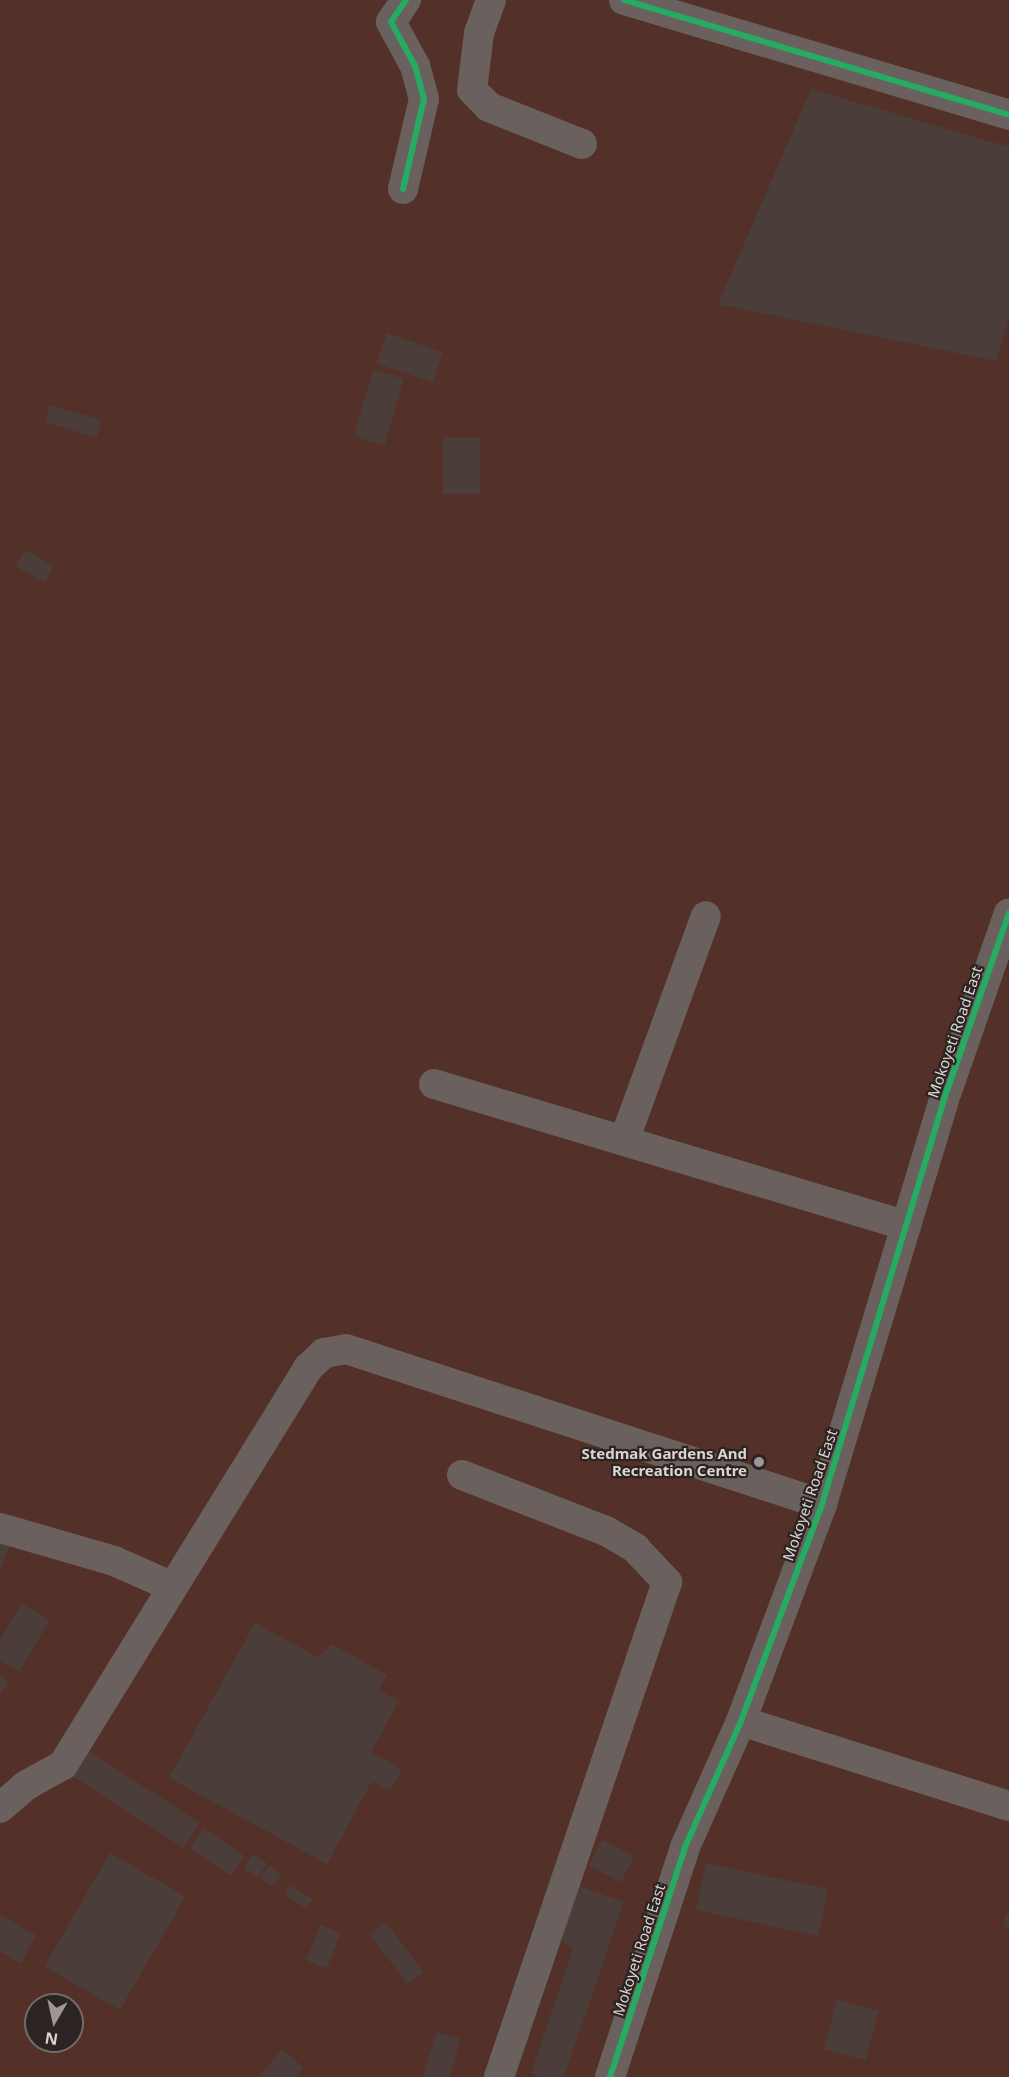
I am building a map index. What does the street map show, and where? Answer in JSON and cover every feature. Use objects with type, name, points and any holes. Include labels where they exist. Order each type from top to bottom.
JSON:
[{"type":"street","points":[[403,189],[424,99],[415,66],[391,22],[406,0]]},
{"type":"street","points":[[491,0],[479,33],[472,90],[489,107],[582,144]]},
{"type":"street","points":[[624,0],[1009,115]]},
{"type":"street","name":"Mokoyeti Road East","points":[[610,2077],[685,1847],[741,1721],[822,1504],[906,1227],[1009,913]]},
{"type":"street","points":[[624,1141],[706,916]]},
{"type":"street","points":[[434,1084],[906,1227]]},
{"type":"street","points":[[0,1808],[25,1785],[63,1765],[171,1586],[308,1368],[324,1353],[346,1349],[822,1504]]},
{"type":"street","points":[[462,1475],[606,1531],[634,1548],[667,1582],[499,2077]]},
{"type":"street","points":[[0,1528],[114,1561],[171,1586]]},
{"type":"street","points":[[741,1721],[1009,1806]]},
{"type":"shaded area","points":[[0,0],[1009,0],[1009,2077],[0,2077]]},
{"type":"building","points":[[811,89],[1009,147],[1009,318],[996,361],[718,304]]},
{"type":"building","points":[[387,333],[443,352],[432,382],[377,363]]},
{"type":"building","points":[[373,370],[404,379],[385,445],[354,436]]},
{"type":"building","points":[[50,405],[102,420],[97,437],[45,422]]},
{"type":"building","points":[[443,437],[480,437],[480,494],[443,494]]},
{"type":"building","points":[[25,550],[54,566],[45,583],[16,567]]},
{"type":"building","points":[[0,1542],[10,1546],[0,1570]]},
{"type":"building","points":[[22,1604],[50,1620],[19,1671],[0,1660],[0,1640]]},
{"type":"building","points":[[255,1623],[318,1657],[332,1644],[387,1675],[378,1690],[399,1701],[371,1752],[402,1769],[390,1791],[372,1781],[327,1864],[169,1778]]},
{"type":"building","points":[[0,1676],[8,1682],[0,1694]]},
{"type":"building","points":[[83,1747],[200,1823],[183,1848],[67,1772]]},
{"type":"building","points":[[204,1828],[244,1856],[230,1876],[190,1848]]},
{"type":"building","points":[[602,1840],[634,1856],[621,1882],[589,1866]]},
{"type":"building","points":[[110,1853],[185,1896],[120,2010],[44,1966]]},
{"type":"building","points":[[253,1854],[267,1863],[258,1878],[244,1868]]},
{"type":"building","points":[[706,1863],[828,1889],[818,1936],[696,1910]]},
{"type":"building","points":[[270,1865],[282,1874],[272,1887],[260,1878]]},
{"type":"building","points":[[572,1884],[624,1902],[564,2077],[541,2077],[531,2073],[573,1948],[554,1936]]},
{"type":"building","points":[[290,1885],[313,1900],[307,1909],[284,1894]]},
{"type":"building","points":[[1005,1914],[1009,1914],[1009,1927],[1004,1927]]},
{"type":"building","points":[[0,1915],[36,1935],[21,1963],[0,1952]]},
{"type":"building","points":[[385,1922],[424,1972],[408,1984],[369,1934]]},
{"type":"building","points":[[320,1925],[341,1933],[327,1968],[306,1960]]},
{"type":"building","points":[[837,2000],[879,2011],[865,2060],[824,2049]]},
{"type":"building","points":[[437,2032],[461,2039],[449,2077],[423,2077]]},
{"type":"building","points":[[282,2049],[304,2068],[296,2077],[259,2077]]},
{"type":"cycle path","points":[[403,189],[424,99],[415,66],[391,22],[406,0]]},
{"type":"cycle path","points":[[624,0],[1009,115]]},
{"type":"cycle path","points":[[610,2077],[685,1847],[741,1721],[822,1504],[947,1091],[1009,913]]},
{"type":"place","name":"Stedmak Gardens And Recreation Centre","points":[[759,1462]]}]
